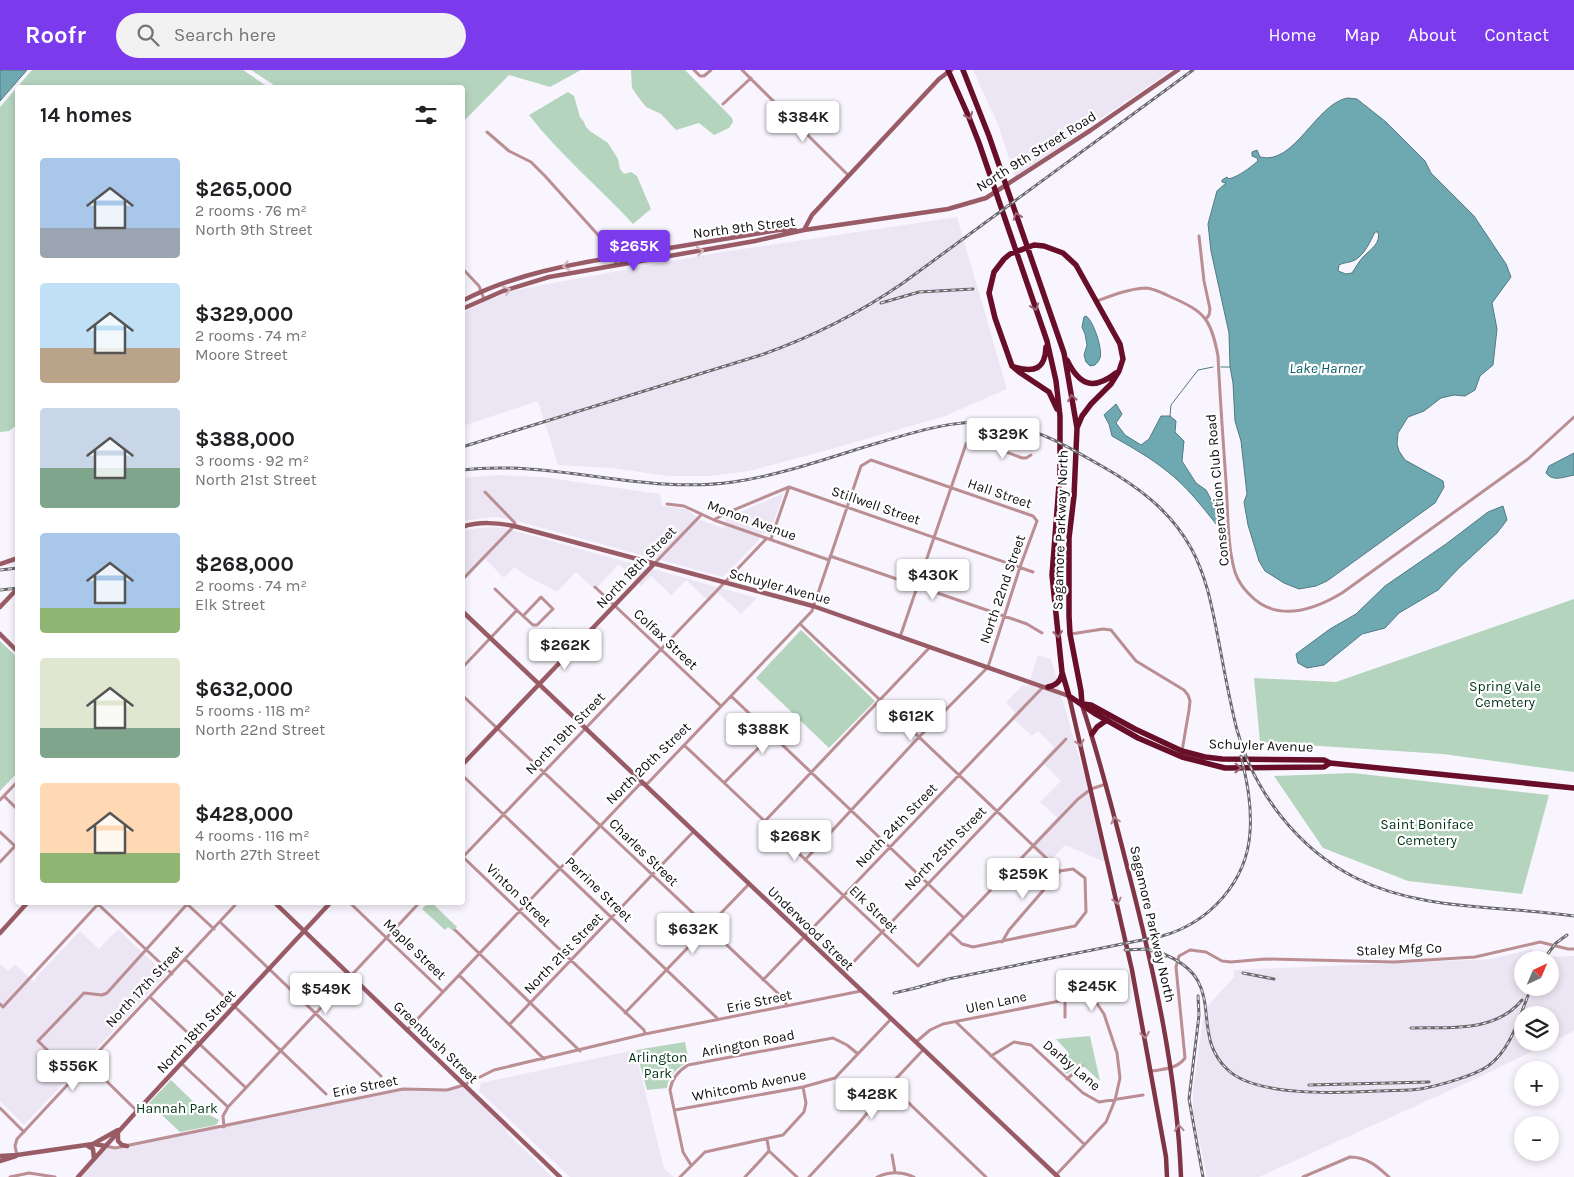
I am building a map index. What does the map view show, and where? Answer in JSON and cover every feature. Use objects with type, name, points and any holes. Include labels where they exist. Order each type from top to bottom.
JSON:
[{"type":"highway","name":"Sagamore Parkway North","points":[[963,70],[1001,170],[1064,353],[1077,428],[1074,496],[1069,538],[1070,634],[1082,691],[1082,704]]},
{"type":"highway","name":"Sagamore Parkway North","points":[[949,71],[991,176],[1047,341],[1056,381],[1060,416],[1060,472],[1052,575],[1062,672],[1069,696]]},
{"type":"highway","points":[[1060,416],[1049,392],[1012,366],[995,318],[989,293],[994,272],[1004,259],[1010,254],[1034,245],[1063,252],[1076,265],[1120,344],[1123,359],[1119,371],[1111,384],[1082,416],[1077,428]]},
{"type":"highway","points":[[1012,366],[1034,370],[1046,357],[1047,341]]},
{"type":"highway","points":[[1064,353],[1074,374],[1088,383],[1102,383],[1119,371]]},
{"type":"highway","points":[[1046,686],[1058,683],[1062,672]]},
{"type":"highway","name":"Schuyler Avenue","points":[[1069,696],[1094,713],[1138,738],[1182,757],[1225,768],[1324,767],[1330,763]]},
{"type":"highway","name":"Schuyler Avenue","points":[[1082,704],[1091,705],[1135,729],[1182,751],[1204,757],[1222,759],[1324,760],[1330,763],[1574,788]]},
{"type":"highway","points":[[1092,734],[1097,727],[1107,720]]},
{"type":"main road","name":"North 9th Street Road","points":[[804,230],[948,209],[986,198],[1091,130],[1178,70]]},
{"type":"main road","points":[[804,230],[812,215],[939,79],[949,71]]},
{"type":"main road","name":"North 9th Street","points":[[465,299],[481,291],[543,271],[779,230],[804,230]]},
{"type":"main road","name":"North 9th Street","points":[[465,308],[537,280],[755,241],[804,230]]},
{"type":"main road","name":"Schuyler Avenue","points":[[465,526],[482,523],[499,523],[514,526],[813,606],[1046,686],[1069,696]]},
{"type":"main road","points":[[0,564],[15,559]]},
{"type":"main road","name":"North 18th Street","points":[[465,761],[654,564]]},
{"type":"main road","points":[[0,607],[15,591]]},
{"type":"main road","name":"Underwood Street","points":[[465,614],[1056,1176]]},
{"type":"main road","points":[[0,634],[15,649]]},
{"type":"main road","name":"Sagamore Parkway North","points":[[1069,696],[1092,789],[1132,970],[1152,1071],[1166,1157],[1167,1177]]},
{"type":"main road","name":"Sagamore Parkway North","points":[[1082,704],[1106,784],[1152,965],[1177,1111],[1181,1177]]},
{"type":"main road","points":[[0,934],[25,905]]},
{"type":"main road","name":"Greenbush Street","points":[[277,905],[560,1177]]},
{"type":"main road","name":"North 18th Street","points":[[78,1177],[328,905]]},
{"type":"main road","points":[[92,1144],[120,1130]]},
{"type":"main road","points":[[120,1130],[118,1141],[122,1145],[127,1146]]},
{"type":"main road","name":"Erie Street","points":[[0,1161],[17,1156],[92,1144],[106,1146]]},
{"type":"main road","points":[[85,1145],[93,1149],[94,1159]]},
{"type":"main road","name":"Erie Street","points":[[0,1156],[17,1156]]},
{"type":"street","points":[[694,70],[700,76],[704,76],[711,70]]},
{"type":"street","points":[[744,71],[848,176]]},
{"type":"street","points":[[723,104],[751,78]]},
{"type":"street","points":[[487,132],[509,151],[532,162],[588,223],[615,257],[616,265]]},
{"type":"street","points":[[1096,301],[1124,291],[1147,288],[1190,306],[1206,319],[1210,309],[1204,281],[1199,236]]},
{"type":"street","points":[[465,271],[475,281],[484,299]]},
{"type":"street","name":"Conservation Club Road","points":[[1206,319],[1212,330],[1218,356],[1230,540],[1234,570],[1242,587],[1253,599],[1275,610],[1303,610],[1324,603],[1342,593],[1534,453],[1574,417]]},
{"type":"street","points":[[900,637],[968,441],[972,439],[1022,458],[1031,455]]},
{"type":"street","name":"Hall Street","points":[[871,460],[1036,518]]},
{"type":"street","name":"North 20th Street","points":[[406,1030],[639,785],[648,783],[812,611],[861,466],[871,460]]},
{"type":"street","points":[[714,520],[788,487]]},
{"type":"street","name":"Stillwell Street","points":[[788,487],[1034,572]]},
{"type":"street","name":"North 19th Street","points":[[465,855],[660,649],[769,539],[788,487]]},
{"type":"street","points":[[465,577],[514,526],[515,522],[485,492]]},
{"type":"street","name":"Monon Avenue","points":[[667,504],[684,506],[714,520],[769,539],[917,586],[1027,624],[1042,633]]},
{"type":"street","name":"North 18th Street","points":[[654,564],[702,515]]},
{"type":"street","name":"North 22nd Street","points":[[988,667],[1037,521],[1036,518]]},
{"type":"street","name":"Colfax Street","points":[[595,587],[721,706]]},
{"type":"street","points":[[495,589],[523,616],[533,625],[537,625],[553,608],[541,597],[523,616]]},
{"type":"street","points":[[465,665],[517,610]]},
{"type":"street","points":[[800,624],[1060,871]]},
{"type":"street","points":[[1070,634],[1103,629],[1111,630],[1136,661],[1184,690],[1190,701],[1182,751]]},
{"type":"street","points":[[554,630],[574,648]]},
{"type":"street","points":[[765,821],[930,647]]},
{"type":"street","points":[[805,860],[919,737],[988,667]]},
{"type":"street","name":"North 24th Street","points":[[763,980],[1046,686]]},
{"type":"street","points":[[730,696],[964,918]]},
{"type":"street","name":"Charles Street","points":[[465,698],[784,999],[787,1006]]},
{"type":"street","points":[[724,783],[790,716]]},
{"type":"street","name":"North 25th Street","points":[[842,973],[1066,739]]},
{"type":"street","name":"Elk Street","points":[[684,745],[918,966],[950,932]]},
{"type":"street","name":"Perrine Street","points":[[465,778],[717,1018],[716,1021]]},
{"type":"street","points":[[0,800],[15,784]]},
{"type":"street","points":[[1002,942],[1009,930],[1060,871],[1073,868],[1085,878],[1086,912],[1074,926],[1002,942],[968,947],[962,944],[950,932],[1078,798],[1092,789],[1106,784]]},
{"type":"street","points":[[4,796],[15,807]]},
{"type":"street","points":[[0,832],[15,844]]},
{"type":"street","name":"North 21st Street","points":[[510,1024],[693,832]]},
{"type":"street","points":[[0,862],[15,846]]},
{"type":"street","name":"Vinton Street","points":[[465,859],[644,1030],[645,1034]]},
{"type":"street","points":[[625,1013],[749,884]]},
{"type":"street","points":[[2,1005],[97,905]]},
{"type":"street","points":[[101,905],[172,974]]},
{"type":"street","points":[[75,1077],[38,1041],[84,993],[105,994],[185,905]]},
{"type":"street","points":[[189,905],[214,929]]},
{"type":"street","name":"North 17th Street","points":[[17,1156],[15,1146],[24,1132],[235,905]]},
{"type":"street","name":"Maple Street","points":[[352,905],[442,992]]},
{"type":"street","points":[[224,1127],[223,1116],[228,1107],[417,905]]},
{"type":"street","points":[[220,922],[381,1076]]},
{"type":"street","points":[[455,930],[580,1051]]},
{"type":"street","name":"Staley Mfg Co","points":[[1171,1068],[1180,1064],[1185,1058],[1176,966],[1179,956],[1190,950],[1206,952],[1222,961],[1231,962],[1265,959],[1394,962],[1475,957],[1540,942],[1574,949]]},
{"type":"street","points":[[185,959],[326,1094]]},
{"type":"street","points":[[459,975],[544,1059]]},
{"type":"street","name":"Erie Street","points":[[106,1146],[115,1148],[127,1146],[403,1089],[447,1090],[464,1085],[494,1070],[645,1034],[861,991]]},
{"type":"street","points":[[150,997],[246,1088]]},
{"type":"street","name":"Ulen Lane","points":[[916,1042],[930,1030],[943,1024],[1083,997],[1096,1002],[1104,1014],[1117,1053],[1120,1078],[1115,1100],[1106,1122],[1056,1176]]},
{"type":"street","points":[[1065,1000],[1065,1017]]},
{"type":"street","name":"Whitcomb Avenue","points":[[675,1110],[803,1087],[835,1078],[891,1019]]},
{"type":"street","points":[[956,1022],[1084,1144]]},
{"type":"street","name":"Arlington Road","points":[[691,1165],[683,1152],[670,1090],[672,1082],[681,1069],[688,1065],[833,1038],[847,1045],[858,1054]]},
{"type":"street","name":"Darby Lane","points":[[991,1056],[1014,1042],[1031,1045],[1083,1093],[1099,1102],[1143,1095]]},
{"type":"street","points":[[809,1177],[923,1050]]},
{"type":"street","points":[[88,1063],[137,1111]]},
{"type":"street","points":[[181,1063],[228,1107]]},
{"type":"street","points":[[1068,1079],[1082,1066]]},
{"type":"street","points":[[1152,1071],[1171,1068]]},
{"type":"street","points":[[890,1085],[986,1177]]},
{"type":"street","points":[[680,1177],[705,1152],[783,1135],[804,1112],[806,1103],[803,1087]]},
{"type":"street","points":[[0,1108],[24,1132]]},
{"type":"street","points":[[767,1139],[769,1151],[797,1177]]},
{"type":"street","points":[[745,1177],[769,1151]]},
{"type":"street","points":[[892,1155],[895,1172]]},
{"type":"street","points":[[1303,1177],[1311,1176],[1350,1157],[1366,1159],[1389,1177]]},
{"type":"street","points":[[878,1177],[895,1172],[905,1173],[914,1177]]},
{"type":"street","points":[[10,1177],[30,1173],[55,1177]]},
{"type":"shaded area","points":[[973,70],[1172,70],[1015,177],[999,127]]},
{"type":"shaded area","points":[[957,217],[1007,389],[945,416],[749,471],[709,476],[668,476],[612,468],[558,465],[538,401],[465,425],[465,312],[486,301],[515,290],[716,253]]},
{"type":"shaded area","points":[[498,475],[542,477],[660,494],[662,506],[686,509],[703,521],[723,528],[727,518],[784,493],[770,532],[766,534],[761,533],[759,540],[723,577],[509,519],[493,517],[465,521],[465,478]]},
{"type":"shaded area","points":[[479,528],[504,528],[757,598],[741,614],[718,593],[709,602],[686,580],[671,595],[651,576],[641,586],[619,564],[595,590],[576,572],[557,592],[514,567],[504,578],[485,559],[466,579],[465,531]]},
{"type":"shaded area","points":[[1038,655],[1051,659],[1091,799],[1105,862],[1065,845],[1048,863],[1030,846],[1057,817],[1040,802],[1061,781],[1041,761],[1054,747],[1038,731],[1032,736],[1011,717],[1015,712],[1006,702],[1023,685],[1028,686]]},
{"type":"shaded area","points":[[118,929],[166,975],[24,1125],[0,1101],[0,964],[8,971],[15,964],[34,982],[38,975],[80,931],[99,949]]},
{"type":"shaded area","points":[[1514,953],[1514,996],[1559,996],[1559,956],[1574,956],[1574,1031],[1559,1038],[1559,1006],[1514,1006],[1514,1051],[1533,1051],[1259,1177],[1207,1177],[1193,1111],[1193,1091],[1204,1010],[1234,977],[1234,970],[1491,959]]},
{"type":"shaded area","points":[[635,1050],[664,1168],[674,1177],[570,1177],[479,1091],[481,1083]]},
{"type":"shaded area","points":[[464,1085],[507,1126],[506,1132],[552,1177],[78,1177],[106,1146],[115,1148],[403,1089],[447,1090]]},
{"type":"green space","points":[[32,70],[243,70],[265,85],[19,85]]},
{"type":"green space","points":[[251,70],[581,70],[550,87],[509,75],[465,120],[465,85],[274,85]]},
{"type":"green space","points":[[631,70],[685,70],[732,118],[733,122],[729,128],[714,135],[699,123],[676,130],[661,114],[646,107],[639,98],[632,88]]},
{"type":"green space","points":[[15,90],[15,426],[9,431],[0,432],[0,107]]},
{"type":"green space","points":[[568,92],[574,96],[580,117],[586,127],[608,143],[618,159],[620,169],[624,174],[631,172],[637,176],[651,209],[633,224],[554,144],[529,115]]},
{"type":"green space","name":"Spring Vale Cemetery","points":[[1574,599],[1574,772],[1443,754],[1260,742],[1254,678],[1336,682]]},
{"type":"green space","points":[[801,630],[875,701],[829,748],[756,678]]},
{"type":"green space","points":[[0,641],[15,655],[15,775],[0,791]]},
{"type":"green space","name":"Saint Boniface Cemetery","points":[[1353,773],[1549,795],[1522,894],[1408,881],[1323,848],[1274,776]]},
{"type":"green space","points":[[426,905],[434,905],[457,927],[453,931],[448,927],[445,930],[422,909]]},
{"type":"green space","points":[[1090,1036],[1100,1081],[1080,1063],[1067,1074],[1061,1068],[1068,1052],[1056,1039]]},
{"type":"green space","name":"Arlington Park","points":[[685,1042],[689,1061],[672,1075],[667,1088],[647,1090],[636,1050]]},
{"type":"green space","name":"Hannah Park","points":[[171,1080],[204,1112],[219,1120],[216,1125],[180,1132],[149,1103]]},
{"type":"water","points":[[0,70],[27,70],[0,101]]},
{"type":"water","name":"Lake Harner","points":[[1347,98],[1357,99],[1386,122],[1425,161],[1431,173],[1474,216],[1506,264],[1511,277],[1492,303],[1497,329],[1493,365],[1480,376],[1475,390],[1465,396],[1454,395],[1441,398],[1424,411],[1408,417],[1398,433],[1397,444],[1405,460],[1443,481],[1444,487],[1435,503],[1327,581],[1316,586],[1299,589],[1284,583],[1265,571],[1259,561],[1248,525],[1244,502],[1247,494],[1241,441],[1235,421],[1229,333],[1211,251],[1208,224],[1217,191],[1226,183],[1222,182],[1222,180],[1227,177],[1229,179],[1237,176],[1258,161],[1257,158],[1252,156],[1252,152],[1257,150],[1260,157],[1272,157],[1283,153],[1335,103]],"holes":[[[1375,232],[1378,232],[1377,243],[1352,273],[1346,274],[1338,271],[1339,265],[1359,257]]]},
{"type":"water","points":[[1086,316],[1094,329],[1101,354],[1097,363],[1090,366],[1086,362],[1084,355],[1087,345],[1082,327],[1084,317]]},
{"type":"water","points":[[1116,404],[1122,414],[1116,423],[1125,435],[1141,445],[1149,439],[1161,416],[1170,416],[1176,421],[1175,432],[1184,441],[1182,461],[1196,483],[1206,490],[1215,507],[1216,524],[1175,477],[1148,457],[1112,436],[1104,415]]},
{"type":"water","points":[[1574,453],[1574,475],[1555,478],[1546,473],[1549,466]]},
{"type":"water","points":[[1503,506],[1507,520],[1497,533],[1438,590],[1399,613],[1385,628],[1362,634],[1324,665],[1307,668],[1298,663],[1296,654],[1330,629],[1356,614],[1385,586],[1488,512]]},
{"type":"waterway","points":[[1170,416],[1171,405],[1198,370],[1213,367]]},
{"type":"waterway","points":[[1221,367],[1230,367]]},
{"type":"railway","points":[[465,446],[761,355],[798,341],[834,324],[869,305],[903,283],[1193,70]]},
{"type":"railway","points":[[881,303],[919,292],[973,289]]},
{"type":"railway","points":[[465,470],[530,469],[632,481],[699,485],[733,482],[770,475],[915,432],[948,425],[982,422],[1000,424],[1029,430],[1050,438],[1100,465],[1140,490],[1163,511],[1183,534],[1197,560],[1206,584],[1232,710],[1245,753],[1267,796],[1297,835],[1335,866],[1356,878],[1408,897],[1463,906],[1574,916]]},
{"type":"railway","points":[[0,570],[15,568]]},
{"type":"railway","points":[[0,590],[15,588]]},
{"type":"railway","points":[[915,988],[948,979],[1162,936],[1179,930],[1210,911],[1233,883],[1242,868],[1247,850],[1250,832],[1250,803],[1241,756]]},
{"type":"railway","points":[[1550,951],[1556,943],[1567,935]]},
{"type":"railway","points":[[1125,950],[1147,949],[1166,956]]},
{"type":"railway","points":[[1161,953],[1183,964],[1196,977],[1202,992],[1210,1039],[1216,1055],[1228,1070],[1241,1079],[1278,1089],[1321,1092],[1415,1090],[1465,1077],[1488,1066],[1503,1050],[1509,1041],[1528,996]]},
{"type":"railway","points":[[1243,973],[1274,979]]},
{"type":"railway","points":[[894,993],[920,987]]},
{"type":"railway","points":[[1198,996],[1199,1015],[1189,1099],[1203,1177]]},
{"type":"railway","points":[[1411,1028],[1471,1026],[1485,1023],[1511,1011],[1522,1000]]},
{"type":"railway","points":[[1309,1085],[1429,1082]]}]
